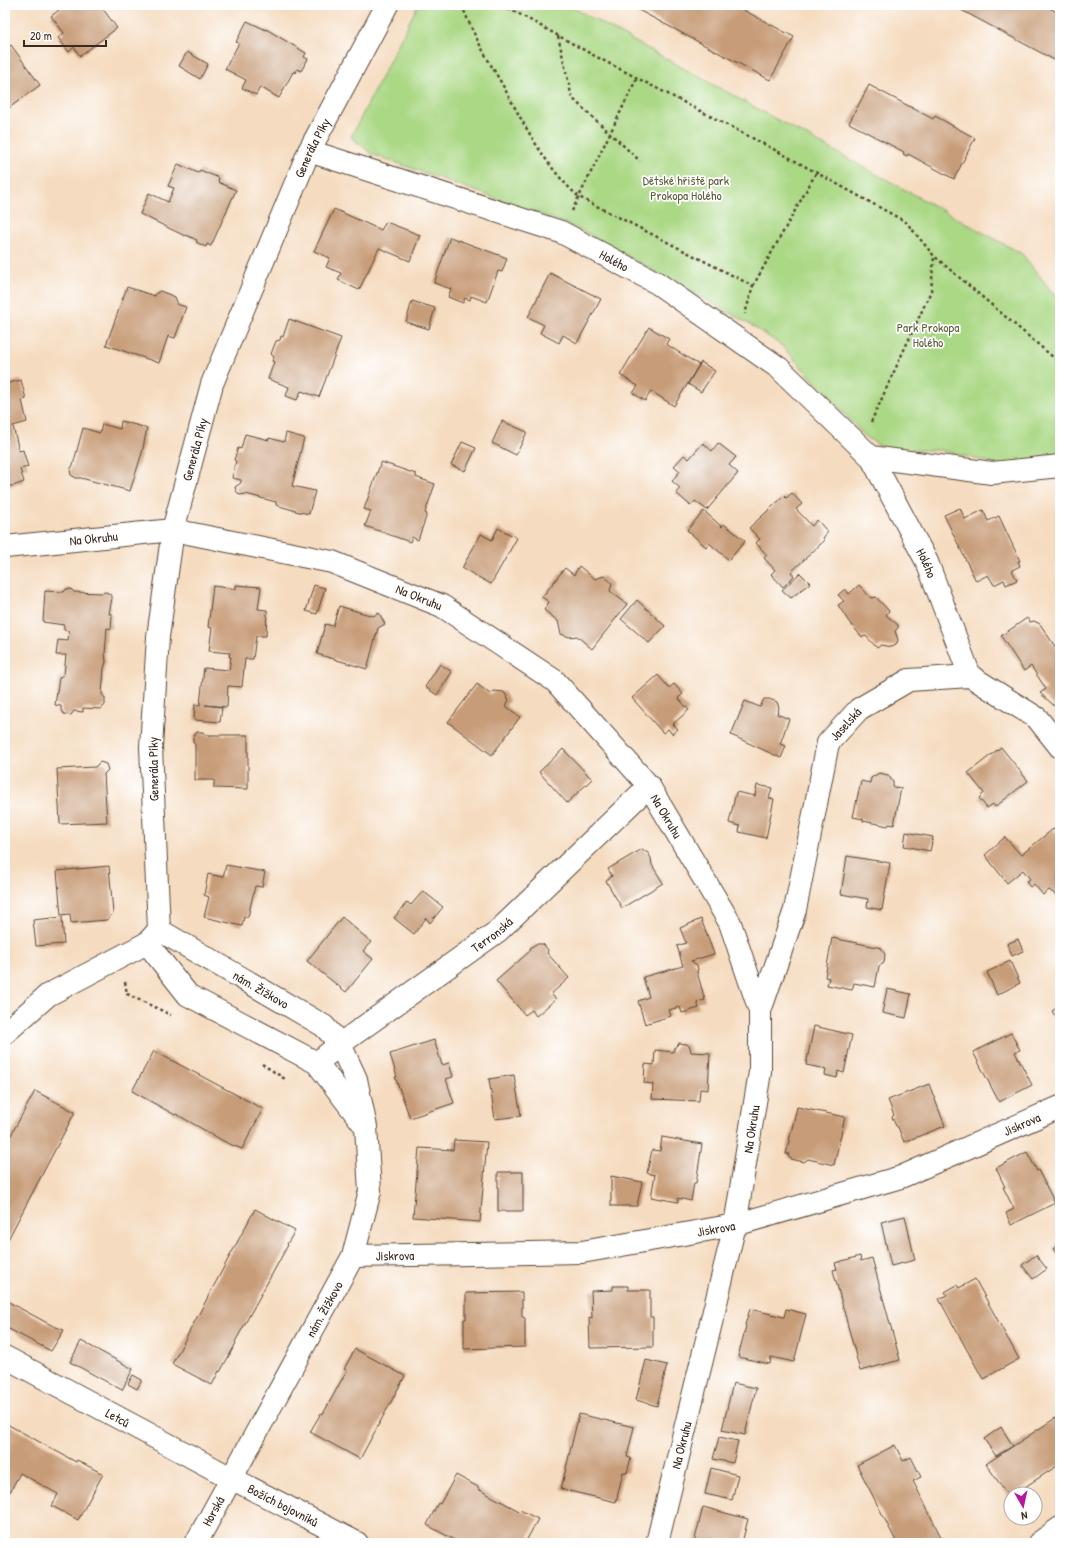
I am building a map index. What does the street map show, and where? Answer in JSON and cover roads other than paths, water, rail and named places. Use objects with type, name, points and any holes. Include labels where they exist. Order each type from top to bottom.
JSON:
[{"type":"street","name":"Generála Píky","points":[[153,936],[151,748],[158,637],[173,530],[212,384],[309,151],[387,5]]},
{"type":"street","name":"Holého","points":[[309,151],[561,232],[657,283],[779,368],[866,452],[927,562],[970,676]]},
{"type":"street","points":[[866,452],[992,473],[1060,466]]},
{"type":"street","name":"Na Okruhu","points":[[5,547],[173,530],[332,562],[442,606],[555,681],[649,786],[730,924],[760,1011],[760,1072],[735,1225],[657,1543]]},
{"type":"street","points":[[970,676],[1037,718],[1060,746]]},
{"type":"street","name":"Jaselská","points":[[760,1011],[795,910],[828,743],[859,709],[909,680],[970,676]]},
{"type":"street","name":"Terronská","points":[[317,1063],[340,1044],[498,931],[649,786]]},
{"type":"street","points":[[5,1033],[48,995],[153,936],[188,995],[317,1063],[366,1126]]},
{"type":"street","name":"nám. Žižkovo","points":[[153,936],[324,1026],[340,1044],[356,1079],[366,1126],[370,1191],[353,1256],[231,1478]]},
{"type":"street","name":"Jiskrova","points":[[353,1256],[582,1252],[735,1225],[901,1177],[1060,1107]]},
{"type":"street","name":"Letců","points":[[5,1357],[231,1478]]},
{"type":"street","name":"Horská","points":[[196,1543],[231,1478]]},
{"type":"street","name":"Božích bojovníků","points":[[231,1478],[357,1543]]},
{"type":"street","points":[[1038,1543],[1060,1528]]},
{"type":"park label","name":"Dětské hřiště park Prokopa Holého","points":[[686,188]]},
{"type":"park label","name":"Park Prokopa Holého","points":[[928,334]]}]
